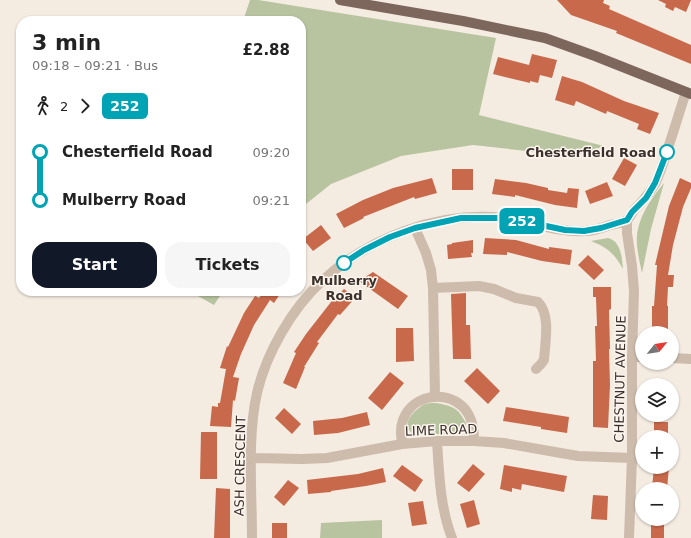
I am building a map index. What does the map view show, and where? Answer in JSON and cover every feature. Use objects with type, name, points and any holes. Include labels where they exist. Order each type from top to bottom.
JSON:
[{"type":"main road","points":[[340,0],[463,21],[545,38],[688,93]]},
{"type":"street","points":[[627,220],[632,212],[646,198],[655,183],[688,93]]},
{"type":"street","name":"ASH CRESCENT","points":[[252,538],[252,418],[257,392],[266,366],[288,322],[304,300],[321,281],[364,250],[390,237],[415,228],[461,218],[480,217],[512,219],[565,230],[584,231],[601,228],[627,220]]},
{"type":"street","name":"CHESTNUT AVENUE","points":[[627,220],[627,233],[632,266],[636,326]]},
{"type":"street","points":[[415,228],[426,253],[431,270],[433,288],[435,396]]},
{"type":"street","points":[[433,288],[479,286],[494,289],[516,298],[538,302],[545,312],[546,321],[544,360],[536,369]]},
{"type":"street","points":[[679,358],[691,359]]},
{"type":"street","name":"CHESTNUT AVENUE","points":[[629,538],[636,370]]},
{"type":"street","points":[[402,444],[401,430],[403,419],[409,409],[417,402],[435,396],[453,400],[463,407],[472,423],[474,441]]},
{"type":"street","points":[[437,441],[443,506],[452,538]]},
{"type":"street","name":"LIME ROAD","points":[[252,458],[327,458],[355,454],[402,444],[437,441],[504,443],[578,456],[632,458]]},
{"type":"green space","points":[[250,0],[258,0],[496,38],[479,115],[604,146],[584,153],[563,155],[473,145],[401,156],[331,184],[306,204],[306,16],[245,16]]},
{"type":"green space","points":[[664,183],[651,229],[642,273],[637,245],[638,228],[644,211]]},
{"type":"green space","points":[[608,238],[616,243],[620,250],[623,269],[617,259],[610,252],[591,241]]},
{"type":"green space","points":[[198,296],[220,296],[214,305]]},
{"type":"green space","points":[[436,403],[454,408],[460,414],[466,423],[465,429],[461,433],[415,435],[410,431],[408,428],[408,423],[411,415],[425,404]]},
{"type":"green space","points":[[382,520],[382,538],[320,538],[321,523]]},
{"type":"building","points":[[557,0],[604,0],[603,3],[610,6],[609,9],[691,45],[691,64],[616,33],[617,31],[571,15]]},
{"type":"building","points":[[658,0],[691,0],[686,12],[675,7],[673,11],[665,7],[666,4]]},
{"type":"building","points":[[532,54],[557,60],[552,78],[540,75],[538,83],[530,81],[530,83],[493,74],[498,57],[529,65]]},
{"type":"building","points":[[562,76],[582,82],[624,101],[659,113],[650,134],[637,129],[639,124],[607,111],[606,114],[576,101],[574,106],[555,100]]},
{"type":"building","points":[[624,158],[637,165],[625,186],[612,179]]},
{"type":"building","points":[[452,169],[473,169],[473,190],[452,190]]},
{"type":"building","points":[[432,178],[437,193],[415,199],[414,197],[363,217],[364,218],[344,228],[336,214],[363,200],[393,188]]},
{"type":"building","points":[[680,178],[691,183],[691,188],[683,207],[673,245],[668,275],[674,275],[673,287],[668,287],[668,326],[652,326],[652,306],[654,306],[657,265],[655,265],[669,206]]},
{"type":"building","points":[[495,179],[526,183],[548,188],[548,190],[567,193],[568,188],[579,189],[577,208],[555,205],[515,195],[515,197],[492,194]]},
{"type":"building","points":[[607,182],[613,196],[590,204],[585,191]]},
{"type":"building","points":[[321,225],[331,238],[313,251],[306,243],[306,237]]},
{"type":"building","points":[[485,238],[516,240],[549,249],[549,247],[572,250],[570,265],[542,261],[507,252],[507,255],[483,254]]},
{"type":"building","points":[[473,240],[473,253],[471,253],[472,257],[448,259],[447,245]]},
{"type":"building","points":[[588,255],[604,270],[594,280],[578,265]]},
{"type":"building","points":[[373,272],[408,296],[398,309],[359,281]]},
{"type":"building","points":[[593,287],[611,287],[611,309],[609,310],[610,385],[608,428],[593,427],[593,361],[596,361],[595,326],[597,326],[596,297],[593,297]]},
{"type":"building","points":[[344,289],[355,298],[340,315],[338,314],[317,342],[319,343],[304,367],[296,389],[283,383],[296,353],[294,352],[331,302]]},
{"type":"building","points":[[466,293],[466,325],[470,325],[471,359],[453,359],[451,294]]},
{"type":"building","points":[[255,296],[259,298],[260,296],[279,296],[274,303],[270,300],[254,325],[241,354],[233,377],[239,378],[235,401],[233,400],[231,427],[210,426],[212,406],[218,407],[218,403],[220,403],[226,369],[220,368],[227,346],[228,347],[244,313]]},
{"type":"building","points":[[396,328],[413,328],[414,361],[396,362]]},
{"type":"building","points":[[477,368],[500,391],[488,404],[464,381]]},
{"type":"building","points":[[390,372],[404,383],[382,410],[368,398]]},
{"type":"building","points":[[506,407],[569,417],[567,433],[503,421]]},
{"type":"building","points":[[284,408],[301,424],[292,434],[275,418]]},
{"type":"building","points":[[367,412],[370,425],[338,433],[314,435],[313,421],[342,418]]},
{"type":"building","points":[[654,422],[668,422],[668,430],[654,430]]},
{"type":"building","points":[[201,432],[217,432],[217,479],[200,479]]},
{"type":"building","points":[[473,464],[485,474],[469,492],[457,483]]},
{"type":"building","points":[[402,465],[423,480],[415,492],[393,476]]},
{"type":"building","points":[[504,465],[567,476],[564,492],[522,484],[521,490],[512,488],[512,492],[500,489]]},
{"type":"building","points":[[383,468],[386,482],[331,492],[308,494],[307,480],[358,474]]},
{"type":"building","points":[[653,474],[668,474],[668,482],[653,482]]},
{"type":"building","points":[[288,480],[299,488],[284,506],[274,497]]},
{"type":"building","points":[[216,488],[230,489],[230,538],[214,538]]},
{"type":"building","points":[[593,495],[608,496],[607,520],[591,519]]},
{"type":"building","points":[[474,500],[480,524],[467,528],[460,504]]},
{"type":"building","points":[[423,501],[427,524],[412,526],[408,503]]},
{"type":"building","points":[[272,523],[287,523],[287,538],[272,538]]},
{"type":"building","points":[[651,526],[664,526],[664,538],[651,538]]},
{"type":"bus line","name":"252","points":[[344,263],[364,250],[390,237],[415,228],[461,218],[501,218],[565,230],[584,231],[601,228],[627,220],[632,212],[646,198],[655,183],[667,152]]},
{"type":"place","name":"Chesterfield Road","points":[[667,152]]},
{"type":"place","name":"Mulberry Road","points":[[344,263]]}]
